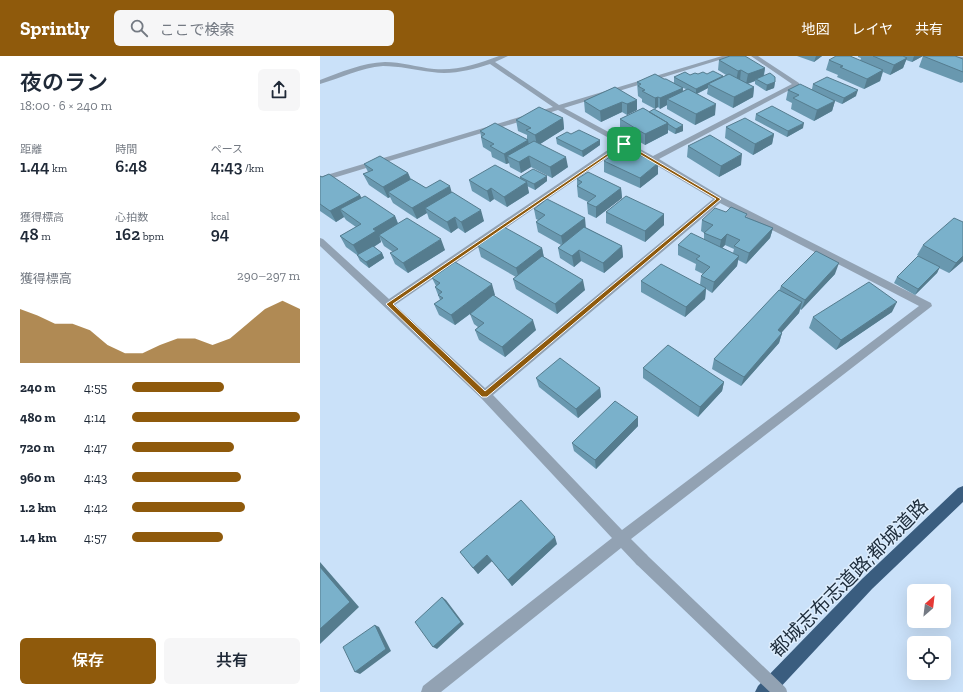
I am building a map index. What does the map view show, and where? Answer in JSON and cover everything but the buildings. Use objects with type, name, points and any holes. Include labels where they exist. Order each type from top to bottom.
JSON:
[{"type":"highway","name":"都城志布志道路;都城道路","points":[[764,692],[867,584],[963,492]]},
{"type":"street","points":[[320,82],[376,65],[395,65],[441,71],[491,62],[505,56]]},
{"type":"street","points":[[320,180],[729,56]]},
{"type":"street","points":[[653,159],[797,84],[754,56]]},
{"type":"street","points":[[955,56],[963,59]]},
{"type":"street","points":[[429,692],[621,539],[927,306],[719,199],[653,159],[557,107],[491,62]]},
{"type":"street","points":[[389,304],[624,144]]},
{"type":"street","points":[[485,395],[719,199]]},
{"type":"street","points":[[320,241],[485,395],[621,539],[780,692]]},
{"type":"route","points":[[624,144],[653,159],[719,199],[485,395],[389,304],[624,144]]}]
